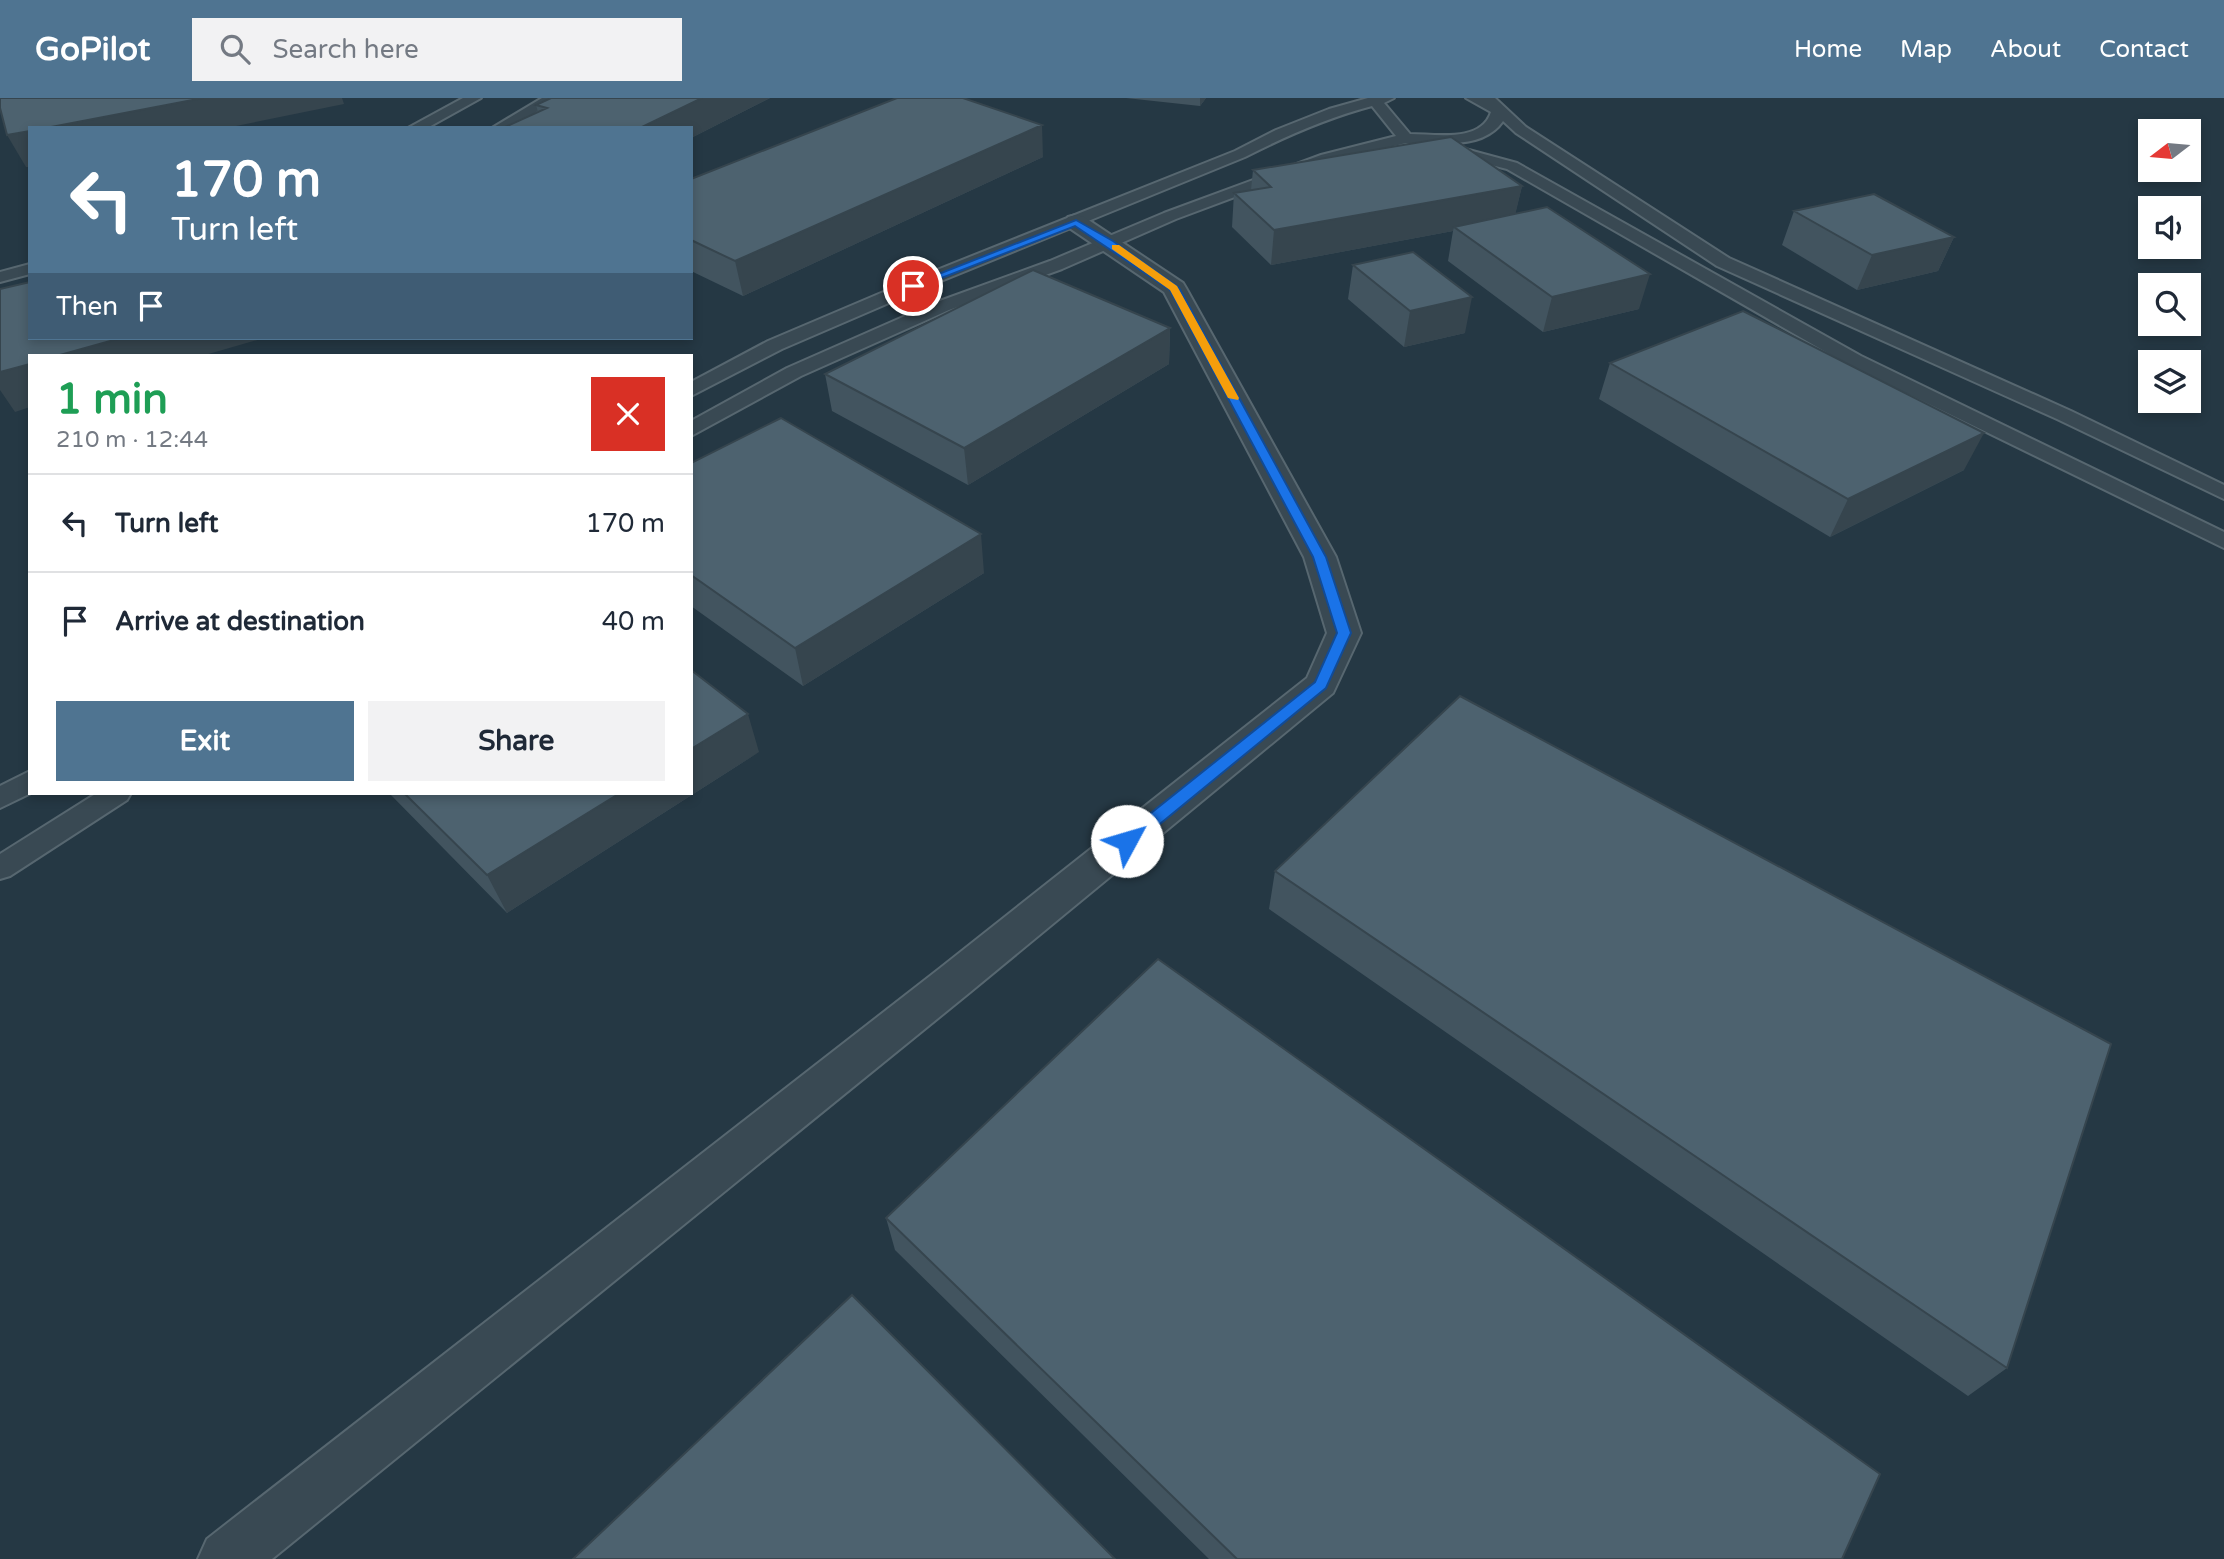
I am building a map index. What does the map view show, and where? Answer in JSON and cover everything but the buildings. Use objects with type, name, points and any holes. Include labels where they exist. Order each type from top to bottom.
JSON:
[{"type":"street","points":[[227,1559],[944,989],[1321,685],[1344,633],[1320,557],[1174,288],[1092,232]]},
{"type":"lane","points":[[419,126],[474,98]]},
{"type":"lane","points":[[503,126],[552,98]]},
{"type":"lane","points":[[1473,98],[1493,104],[1521,130],[1723,262],[2064,415],[2224,493]]},
{"type":"lane","points":[[693,429],[794,372],[943,306],[1056,265],[1092,232],[1240,154],[1302,125],[1379,99],[1406,138],[1512,166],[1854,360],[2224,541]]},
{"type":"lane","points":[[693,389],[775,345],[913,286],[1092,232],[1170,216],[1326,158],[1406,138],[1462,139],[1482,132],[1495,121],[1493,104]]},
{"type":"lane","points":[[0,277],[28,270]]},
{"type":"lane","points":[[0,799],[28,782]]},
{"type":"lane","points":[[0,868],[114,795]]},
{"type":"slow traffic","points":[[1115,247],[1174,288],[1234,398]]},
{"type":"route","points":[[913,286],[1076,222],[1109,243],[1174,288],[1320,557],[1344,633],[1321,685],[1127,841]]}]
